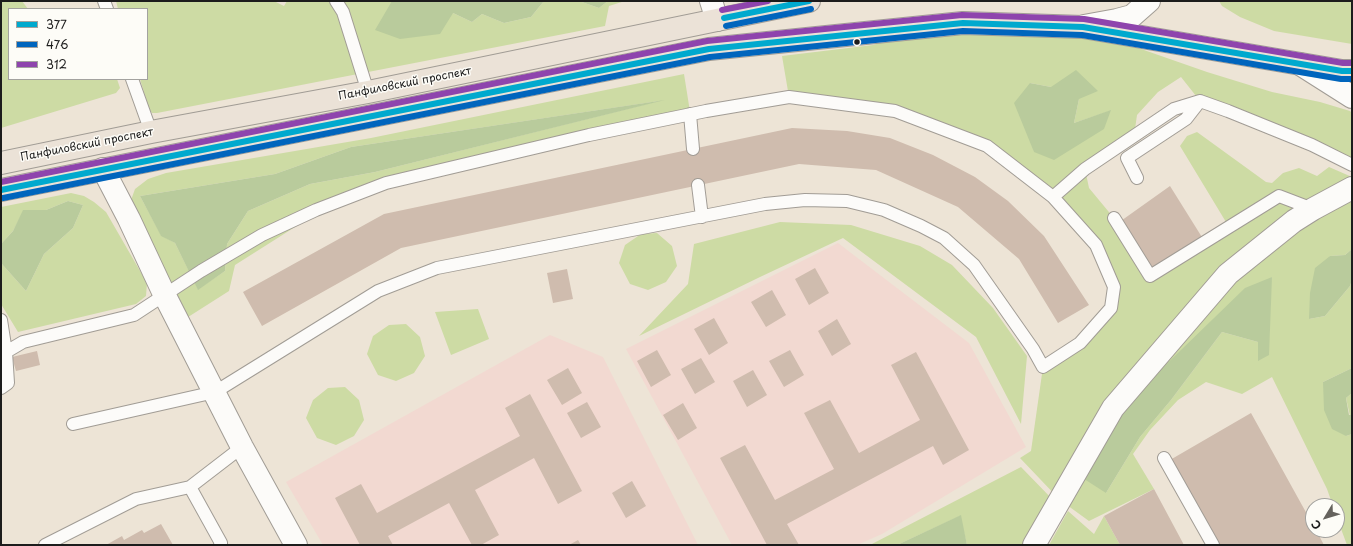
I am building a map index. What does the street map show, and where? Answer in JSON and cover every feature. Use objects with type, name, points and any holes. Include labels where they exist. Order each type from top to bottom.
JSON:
[{"type":"main road","name":"Панфиловский проспект","points":[[1,162],[151,132],[368,92],[714,10],[809,1]]},
{"type":"main road","points":[[1,190],[709,49],[963,24],[1083,27],[1352,71]]},
{"type":"street","points":[[1083,27],[1132,16],[1149,1]]},
{"type":"street","points":[[1299,63],[1352,97]]},
{"type":"street","points":[[103,169],[129,219],[165,296],[242,447],[296,545]]},
{"type":"street","points":[[1034,545],[1113,408],[1228,274],[1294,221],[1352,188]]},
{"type":"lane","points":[[336,1],[343,12],[368,92]]},
{"type":"lane","points":[[132,80],[151,132]]},
{"type":"lane","points":[[6,352],[23,342],[134,315],[201,271],[262,235],[316,210],[386,183],[582,137],[690,114],[789,97],[895,111],[987,146],[1053,197],[1096,246],[1114,287],[1111,308],[1080,343],[1043,367],[1033,349],[974,266],[944,238],[884,210],[847,202],[805,200],[765,204],[437,268],[378,291],[215,392],[73,424]]},
{"type":"lane","points":[[1053,197],[1085,169],[1174,109],[1200,101],[1312,145],[1352,165]]},
{"type":"lane","points":[[1137,178],[1127,158],[1186,119],[1200,101]]},
{"type":"lane","points":[[690,114],[693,149]]},
{"type":"lane","points":[[698,185],[702,216]]},
{"type":"lane","points":[[1114,218],[1150,276],[1279,196],[1313,209]]},
{"type":"lane","points":[[1,320],[6,352],[8,383],[1,388]]},
{"type":"lane","points":[[45,545],[136,499],[190,487],[242,447]]},
{"type":"lane","points":[[1164,458],[1213,545]]},
{"type":"lane","points":[[190,487],[221,543],[220,545]]},
{"type":"shaded area","points":[[838,243],[969,343],[1026,447],[882,534],[857,545],[732,545],[626,349]]},
{"type":"shaded area","points":[[550,335],[603,357],[698,545],[323,545],[286,482]]},
{"type":"green space","points":[[1,1],[22,1],[27,8],[8,8],[8,80],[117,80],[120,88],[116,93],[1,128]]},
{"type":"green space","points":[[116,1],[274,1],[284,6],[287,1],[397,1],[392,2],[453,13],[472,22],[482,14],[504,23],[531,17],[544,1],[579,1],[599,8],[608,1],[625,1],[609,6],[605,26],[157,113],[152,113],[149,109],[140,80],[148,80],[148,8],[118,8]]},
{"type":"green space","points":[[392,1],[544,1],[531,17],[504,23],[482,14],[472,22],[453,13],[440,34],[400,39],[375,30]]},
{"type":"green space","points":[[579,1],[608,1],[599,8]]},
{"type":"green space","points":[[1219,1],[1352,1],[1352,44],[1274,31],[1240,17],[1222,6]]},
{"type":"green space","points":[[1015,31],[1121,42],[1207,72],[1272,92],[1320,102],[1350,111],[1352,113],[1352,165],[1200,101],[1181,77],[1158,92],[1137,115],[1134,136],[1085,169],[1089,188],[1118,223],[1150,276],[1229,227],[1180,146],[1187,136],[1197,132],[1266,182],[1272,183],[1283,173],[1299,168],[1317,176],[1329,167],[1352,177],[1352,249],[1345,255],[1330,256],[1309,319],[1325,316],[1350,286],[1352,280],[1352,368],[1323,382],[1346,436],[1352,434],[1352,545],[1347,545],[1344,538],[1345,498],[1330,498],[1272,377],[1242,394],[1206,382],[1178,400],[1150,430],[1133,454],[1154,489],[1089,521],[1060,500],[1020,458],[1031,451],[1043,367],[1080,343],[1111,308],[1114,287],[1096,245],[1053,197],[987,146],[895,112],[789,97],[782,56],[873,45],[906,35]],"holes":[[[1030,83],[1051,87],[1079,99],[1074,123],[1110,111],[1034,152]],[[1272,277],[1258,342],[1222,332],[1171,400],[1140,437],[1106,493],[1118,411]]]},
{"type":"green space","points":[[1076,70],[1098,91],[1079,99],[1074,123],[1111,110],[1104,129],[1054,160],[1034,152],[1014,103],[1030,83],[1051,87]]},
{"type":"green space","points":[[684,74],[691,118],[344,196],[235,265],[229,291],[185,319],[130,203],[135,189],[148,179],[166,173],[371,138]],"holes":[[[659,101],[375,172],[310,184],[248,211],[227,244],[225,271],[198,289],[175,243],[161,235],[140,196],[275,174],[351,147]]]},
{"type":"green space","points":[[665,100],[375,172],[310,184],[248,211],[227,244],[225,271],[198,290],[175,243],[161,236],[140,196],[275,174],[351,147]]},
{"type":"green space","points":[[71,193],[84,196],[106,212],[147,283],[146,296],[136,304],[18,332],[1,304],[1,263],[26,291],[44,254],[73,228],[83,205],[68,201],[46,210],[24,210],[13,231],[1,244],[1,207]]},
{"type":"green space","points":[[68,201],[83,205],[73,228],[44,254],[26,291],[1,263],[1,244],[13,231],[23,210],[46,210]]},
{"type":"green space","points":[[780,222],[851,225],[920,246],[952,265],[993,308],[1027,356],[1021,424],[976,337],[843,238],[639,336],[688,284],[694,244]]},
{"type":"green space","points":[[657,233],[672,246],[677,266],[666,282],[648,290],[630,284],[619,263],[625,245],[641,234]]},
{"type":"green space","points":[[1352,249],[1352,280],[1350,286],[1325,316],[1309,319],[1310,293],[1315,268],[1330,256],[1345,255]]},
{"type":"green space","points":[[1272,277],[1269,355],[1258,361],[1258,342],[1222,332],[1171,400],[1140,437],[1106,493],[1081,477],[1118,411],[1245,288]]},
{"type":"green space","points":[[478,309],[489,339],[451,355],[435,312]]},
{"type":"green space","points":[[406,324],[420,337],[425,356],[414,373],[396,381],[378,375],[367,354],[373,336],[389,325]]},
{"type":"green space","points":[[1352,368],[1352,393],[1346,398],[1349,415],[1352,415],[1352,434],[1346,436],[1332,429],[1324,410],[1323,382]]},
{"type":"green space","points":[[345,387],[359,400],[364,420],[354,436],[336,445],[317,438],[306,418],[313,400],[328,388]]},
{"type":"green space","points":[[1352,393],[1352,415],[1350,416],[1346,398]]},
{"type":"green space","points":[[1021,467],[1055,502],[1028,545],[967,545],[960,516],[897,545],[870,545]]},
{"type":"green space","points":[[1068,511],[1094,534],[1104,516],[1120,545],[1049,545]]},
{"type":"green space","points":[[961,515],[967,545],[897,545]]},
{"type":"building","points":[[792,128],[847,131],[890,138],[933,155],[975,177],[1008,201],[1044,236],[1089,305],[1058,323],[1019,259],[958,207],[876,170],[799,164],[401,248],[262,326],[243,292],[384,214]]},
{"type":"building","points":[[1170,186],[1205,242],[1150,276],[1118,223]]},
{"type":"building","points":[[815,268],[829,293],[809,305],[795,279]]},
{"type":"building","points":[[567,269],[573,299],[553,303],[547,273]]},
{"type":"building","points":[[772,290],[786,315],[766,327],[751,302]]},
{"type":"building","points":[[714,318],[728,343],[709,355],[694,329]]},
{"type":"building","points":[[837,319],[851,344],[832,356],[818,331]]},
{"type":"building","points":[[657,350],[671,375],[651,387],[637,361]]},
{"type":"building","points":[[790,350],[804,375],[784,387],[769,361]]},
{"type":"building","points":[[37,351],[40,365],[16,371],[12,357]]},
{"type":"building","points":[[916,352],[969,450],[943,465],[933,446],[787,524],[799,545],[767,545],[720,458],[745,445],[775,500],[834,469],[804,413],[830,400],[859,453],[920,420],[891,365]]},
{"type":"building","points":[[701,358],[715,382],[695,394],[681,369]]},
{"type":"building","points":[[568,368],[582,393],[562,405],[547,380]]},
{"type":"building","points":[[753,370],[767,395],[747,407],[733,381]]},
{"type":"building","points":[[530,394],[582,491],[558,504],[534,458],[475,490],[499,535],[481,545],[472,545],[449,503],[388,536],[393,545],[360,545],[335,498],[361,484],[377,513],[520,436],[505,408]]},
{"type":"building","points":[[587,402],[601,427],[581,438],[567,413]]},
{"type":"building","points":[[683,403],[697,428],[678,440],[663,415]]},
{"type":"building","points":[[1251,413],[1305,511],[1305,538],[1320,538],[1324,545],[1216,545],[1170,460]]},
{"type":"building","points":[[632,481],[646,506],[626,518],[612,493]]},
{"type":"building","points":[[1154,489],[1184,545],[1120,545],[1104,516]]},
{"type":"building","points":[[161,524],[173,545],[106,545],[122,536],[124,540],[142,530],[144,533]]},
{"type":"building","points":[[578,540],[581,545],[569,545]]},
{"type":"transit line","name":"312","points":[[722,10],[768,1]]},
{"type":"transit line","name":"377","points":[[724,18],[809,1]]},
{"type":"transit line","name":"476","points":[[726,26],[811,9]]},
{"type":"transit line","name":"312","points":[[1,182],[707,41],[962,15],[1084,19],[1343,63],[1352,63]]},
{"type":"transit line","name":"377","points":[[1,190],[709,49],[963,23],[1083,27],[1342,71],[1352,71]]},
{"type":"transit line","name":"476","points":[[3,198],[710,57],[963,31],[1082,35],[1341,79],[1352,79]]}]
